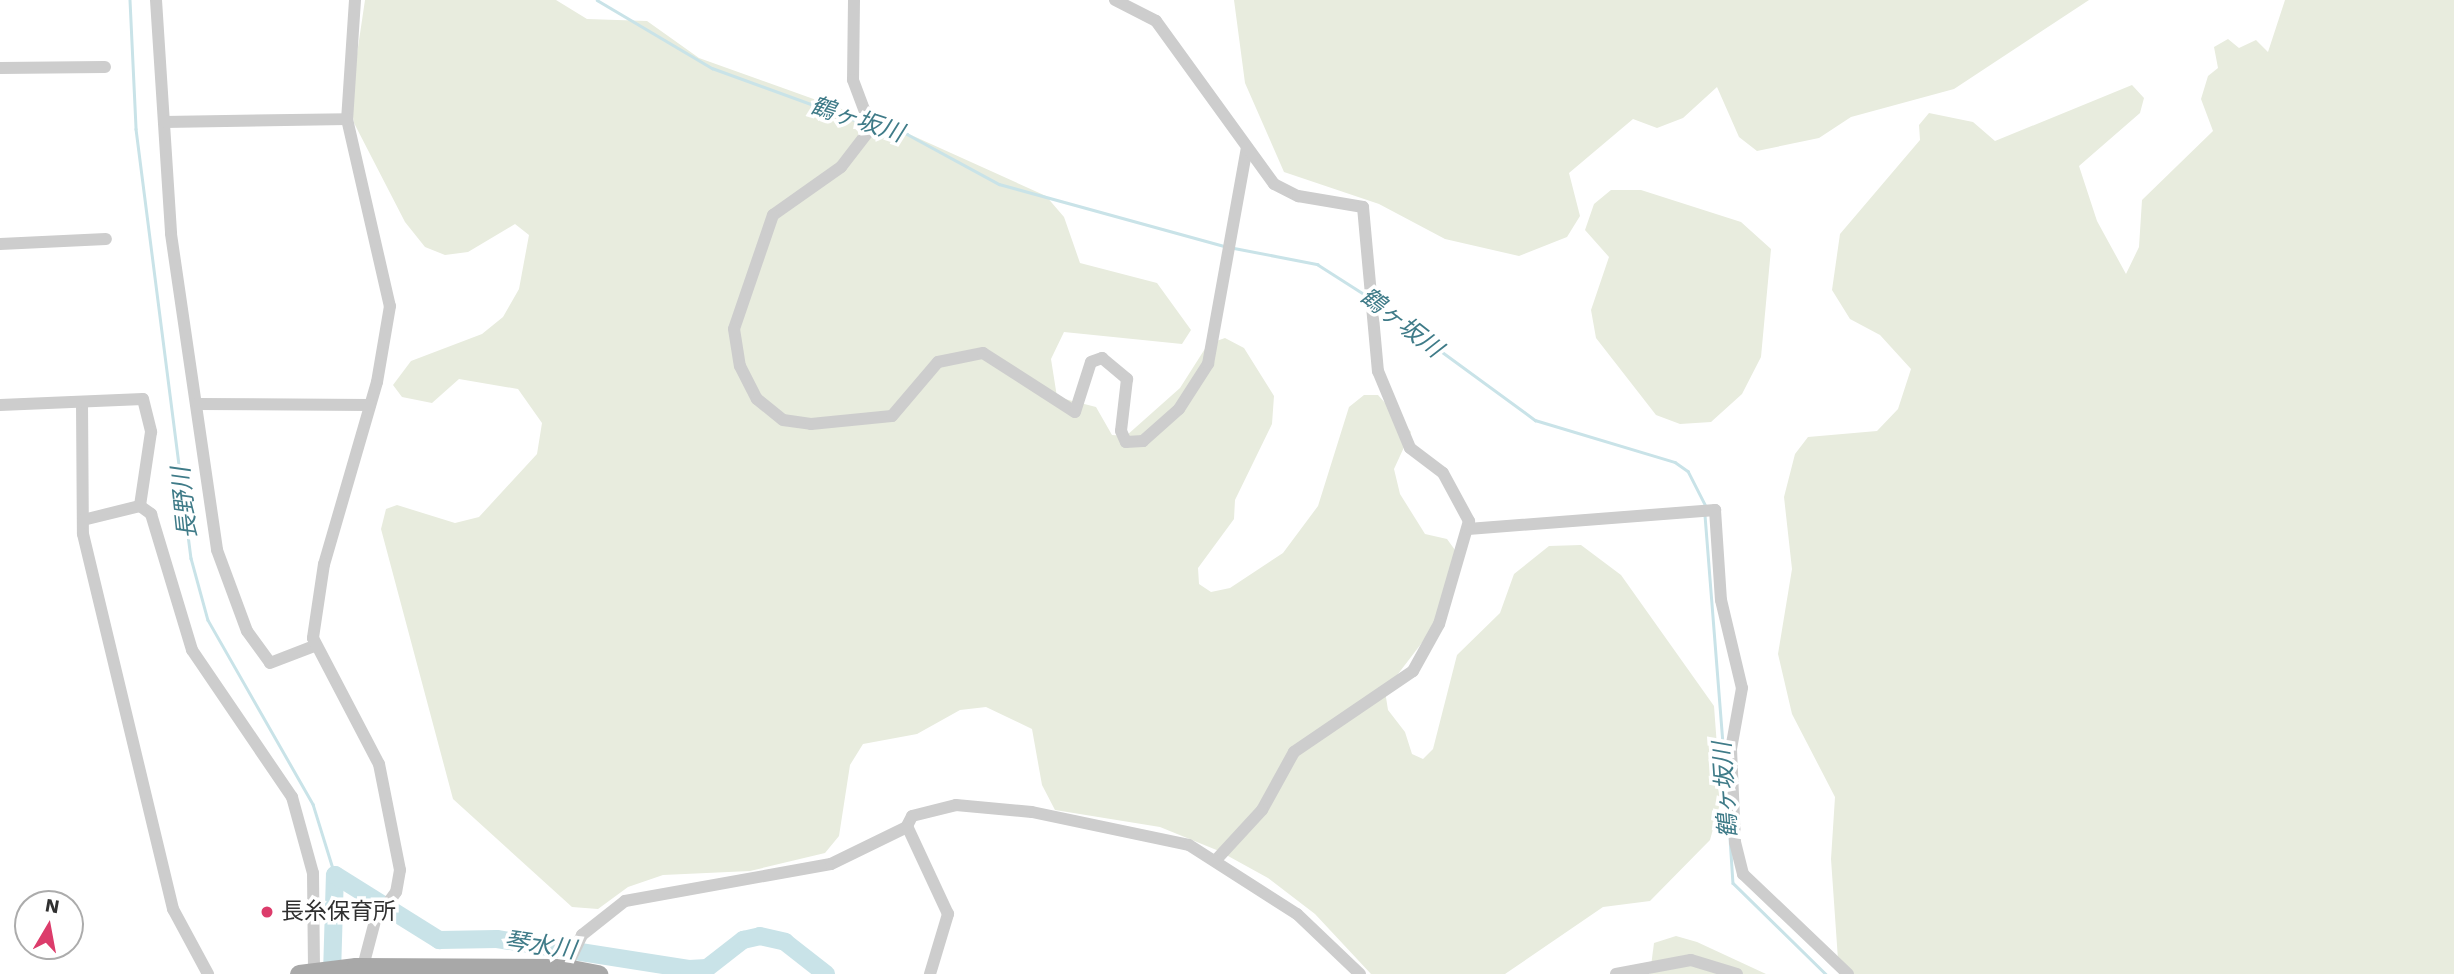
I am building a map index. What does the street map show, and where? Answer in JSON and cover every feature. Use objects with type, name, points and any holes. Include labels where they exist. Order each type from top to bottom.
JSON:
[{"type":"main road","points":[[311,972],[497,972],[566,963],[598,974]]},
{"type":"street","points":[[156,0],[172,234],[217,550],[247,631],[270,663],[314,646]]},
{"type":"street","points":[[355,0],[347,119],[390,293],[370,405],[324,564],[314,646],[379,764],[400,870],[360,970]]},
{"type":"street","points":[[854,0],[853,80],[871,128],[841,167],[773,215],[738,309],[740,366],[769,413],[811,424],[892,416],[938,362],[983,354],[1075,412],[1091,362],[1102,358],[1125,370],[1121,431],[1133,444],[1179,409],[1208,364],[1247,147]]},
{"type":"street","points":[[1115,0],[1156,21],[1247,147],[1282,189],[1363,207],[1370,310],[1378,372],[1410,447],[1453,485],[1468,529],[1439,624],[1413,671],[1294,752],[1262,810],[1216,860]]},
{"type":"street","points":[[0,68],[105,67]]},
{"type":"street","points":[[164,121],[347,119]]},
{"type":"street","points":[[0,244],[106,239]]},
{"type":"street","points":[[0,405],[143,399],[151,432],[140,506]]},
{"type":"street","points":[[82,403],[83,520],[173,909],[208,974]]},
{"type":"street","points":[[196,404],[370,405]]},
{"type":"street","points":[[83,520],[140,506],[151,514],[192,650],[292,797],[313,873],[311,972]]},
{"type":"street","points":[[1468,529],[1715,510],[1721,600],[1742,688],[1731,749],[1735,842],[1743,874],[1848,974]]},
{"type":"street","points":[[566,963],[574,946],[625,901],[831,864],[907,827],[912,816],[944,806],[1032,811],[1189,845],[1297,914],[1360,974]]},
{"type":"street","points":[[907,827],[948,914],[930,974]]},
{"type":"street","points":[[1616,974],[1691,960],[1737,974]]},
{"type":"shaded area","points":[[365,0],[556,0],[587,19],[647,21],[699,58],[900,130],[1046,196],[1064,217],[1080,263],[1157,283],[1191,330],[1182,344],[1064,332],[1051,359],[1057,397],[1096,407],[1112,435],[1126,436],[1180,388],[1208,344],[1225,338],[1244,348],[1274,396],[1272,424],[1235,500],[1234,519],[1198,568],[1199,584],[1211,592],[1230,588],[1283,553],[1318,506],[1349,407],[1364,395],[1378,395],[1411,432],[1394,469],[1400,494],[1425,534],[1447,539],[1455,550],[1437,623],[1385,691],[1388,710],[1405,732],[1412,754],[1423,759],[1433,749],[1457,655],[1500,613],[1514,574],[1549,546],[1581,545],[1621,575],[1714,706],[1721,800],[1710,840],[1650,901],[1603,907],[1505,974],[1371,974],[1315,914],[1268,878],[1219,851],[1160,827],[1055,810],[1042,785],[1032,729],[986,707],[960,710],[917,734],[863,744],[850,765],[839,836],[825,853],[750,871],[663,875],[628,887],[598,909],[572,907],[453,799],[381,529],[386,509],[397,505],[455,523],[479,517],[537,454],[542,423],[518,389],[459,379],[432,403],[402,397],[393,385],[411,361],[482,334],[503,317],[519,289],[529,235],[515,224],[468,252],[445,255],[425,247],[405,222],[354,123],[350,101]]},
{"type":"shaded area","points":[[1234,0],[2089,0],[1954,89],[1851,117],[1819,138],[1757,151],[1739,137],[1717,87],[1683,118],[1657,128],[1633,119],[1569,173],[1580,216],[1567,237],[1519,256],[1445,239],[1379,204],[1284,172],[1245,83]]},
{"type":"shaded area","points":[[2285,0],[2454,0],[2454,974],[1839,974],[1831,859],[1835,797],[1792,714],[1778,654],[1792,569],[1784,497],[1795,454],[1808,437],[1877,431],[1898,409],[1911,369],[1880,335],[1850,319],[1832,290],[1840,234],[1920,140],[1919,125],[1929,113],[1973,122],[1995,141],[2132,85],[2144,98],[2140,113],[2079,166],[2097,221],[2126,274],[2139,247],[2142,200],[2213,131],[2201,99],[2208,76],[2218,68],[2214,47],[2228,39],[2239,48],[2256,40],[2268,52]]},
{"type":"shaded area","points":[[1611,190],[1641,190],[1741,222],[1771,249],[1761,357],[1742,394],[1711,422],[1680,424],[1656,415],[1596,338],[1591,310],[1609,257],[1585,230],[1594,204]]},
{"type":"shaded area","points":[[1676,936],[1697,942],[1766,974],[1650,974],[1654,943]]},
{"type":"waterway","name":"長野川","points":[[130,0],[136,129],[191,558],[208,620],[313,804],[335,875]]},
{"type":"waterway","name":"鶴ヶ坂川","points":[[597,0],[712,68],[866,124]]},
{"type":"waterway","name":"鶴ヶ坂川","points":[[876,126],[907,134],[999,184],[1224,246]]},
{"type":"waterway","name":"鶴ヶ坂川","points":[[1234,248],[1317,264],[1367,296]]},
{"type":"waterway","name":"鶴ヶ坂川","points":[[1378,305],[1535,420],[1675,462],[1688,471],[1705,505]]},
{"type":"waterway","name":"鶴ヶ坂川","points":[[1705,515],[1726,784]]},
{"type":"waterway","name":"鶴ヶ坂川","points":[[1727,791],[1733,883],[1826,974]]},
{"type":"waterway","name":"琴水川","points":[[332,974],[335,875],[439,940],[497,939],[689,969],[707,968],[743,940],[760,936],[785,942],[826,974]]},
{"type":"place","name":"長糸保育所","points":[[267,912]]}]
